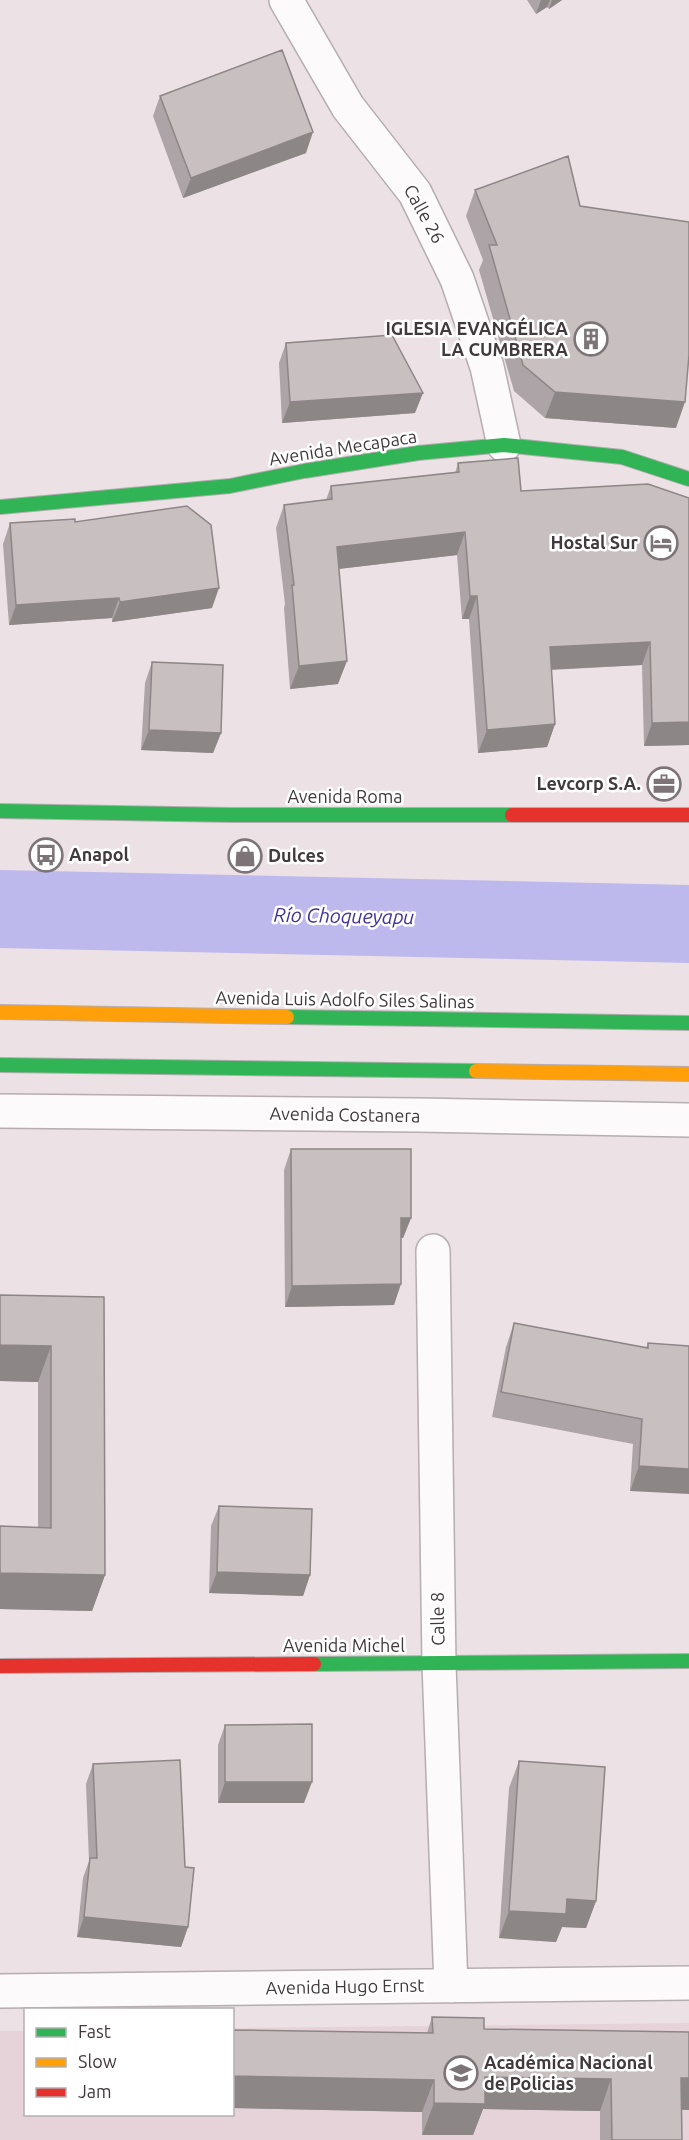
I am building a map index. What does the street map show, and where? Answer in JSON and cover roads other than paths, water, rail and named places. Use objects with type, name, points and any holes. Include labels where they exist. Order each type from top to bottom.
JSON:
[{"type":"main road","name":"Avenida Mecapaca","points":[[0,507],[230,486],[304,471],[418,453],[504,445],[622,457],[689,479]]},
{"type":"main road","name":"Avenida Roma","points":[[0,811],[232,815],[689,816]]},
{"type":"main road","name":"Avenida Luis Adolfo Siles Salinas","points":[[0,1012],[689,1023]]},
{"type":"main road","points":[[0,1065],[689,1074]]},
{"type":"main road","name":"Avenida Michel","points":[[0,1666],[689,1662]]},
{"type":"street","name":"Calle 26","points":[[288,4],[348,107],[415,193],[458,279],[487,367],[504,445]]},
{"type":"street","name":"Avenida Costanera","points":[[0,1111],[689,1120]]},
{"type":"street","name":"Calle 8","points":[[433,1251],[439,1664],[451,1986]]},
{"type":"street","name":"Avenida Hugo Ernst","points":[[0,1991],[689,1983]]},
{"type":"waterway","name":"Río Choqueyapu","points":[[0,909],[689,924]]},
{"type":"place","name":"IGLESIA EVANGÉLICA LA CUMBRERA","points":[[591,339]]},
{"type":"place","name":"Hostal Sur","points":[[661,543]]},
{"type":"place","name":"Levcorp S.A.","points":[[664,784]]},
{"type":"place","name":"Anapol","points":[[46,855]]},
{"type":"place","name":"Dulces","points":[[245,856]]},
{"type":"place","name":"Académica Nacional de Policias","points":[[461,2073]]}]
